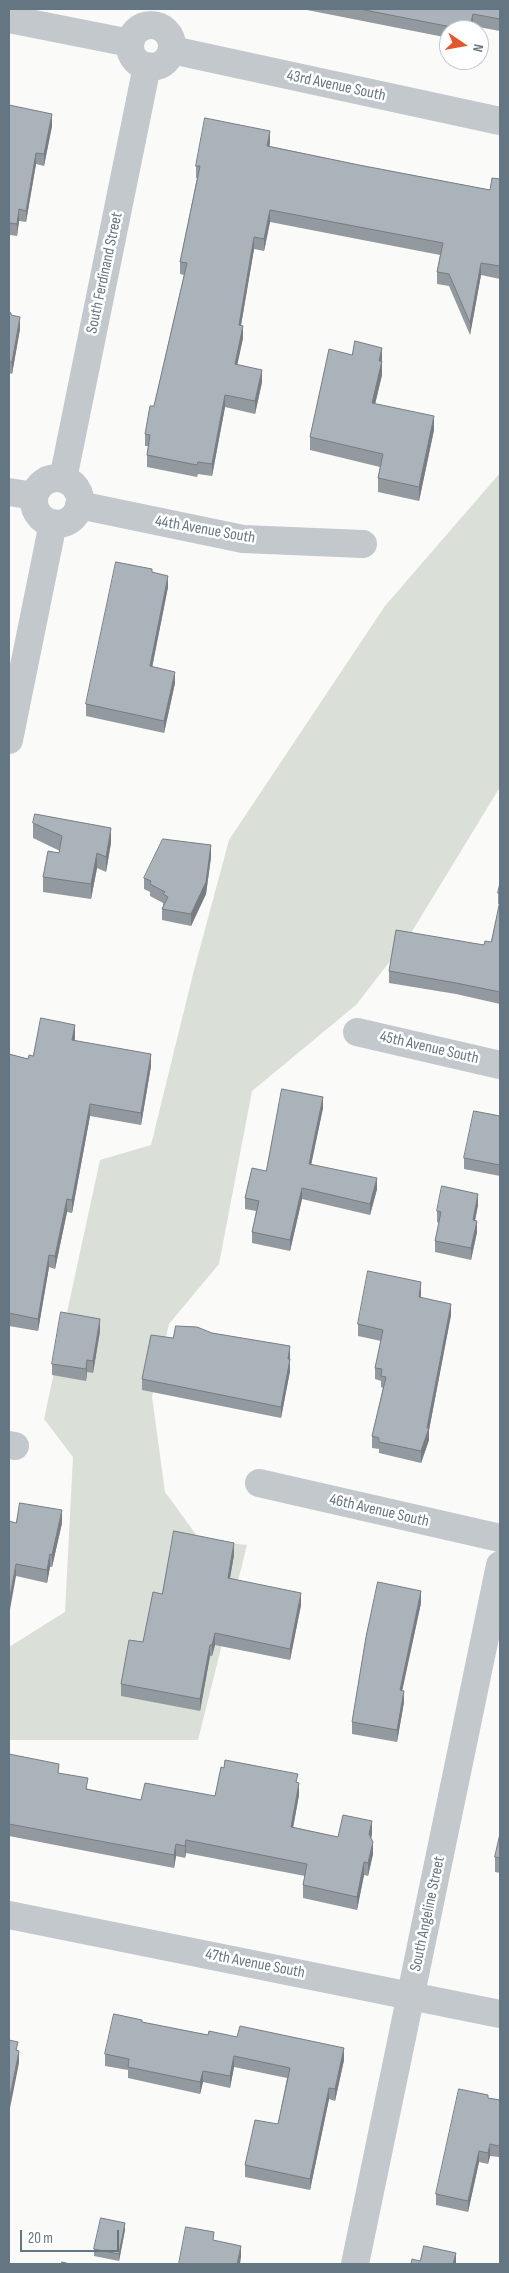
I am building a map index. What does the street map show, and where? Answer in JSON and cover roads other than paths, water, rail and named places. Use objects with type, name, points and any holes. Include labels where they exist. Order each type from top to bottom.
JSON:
[{"type":"street","points":[[159,17],[169,34],[172,50],[162,64],[147,66],[137,62],[133,57],[130,42],[132,36],[143,26],[159,17]]},
{"type":"street","points":[[9,19],[130,42]]},
{"type":"street","name":"43rd Avenue South","points":[[172,50],[500,121]]},
{"type":"street","name":"South Ferdinand Street","points":[[63,479],[147,66]]},
{"type":"street","points":[[63,479],[72,484],[76,490],[79,505],[71,519],[64,523],[52,524],[42,519],[21,494],[39,486],[45,481],[63,479]]},
{"type":"street","name":"44th Avenue South","points":[[79,505],[243,539],[363,544]]},
{"type":"street","points":[[9,740],[52,524]]},
{"type":"street","name":"45th Avenue South","points":[[357,1032],[500,1064]]},
{"type":"street","name":"46th Avenue South","points":[[259,1483],[500,1538]]},
{"type":"street","name":"South Angeline Street","points":[[355,2264],[500,1565]]},
{"type":"street","name":"47th Avenue South","points":[[9,1915],[500,2014]]}]
